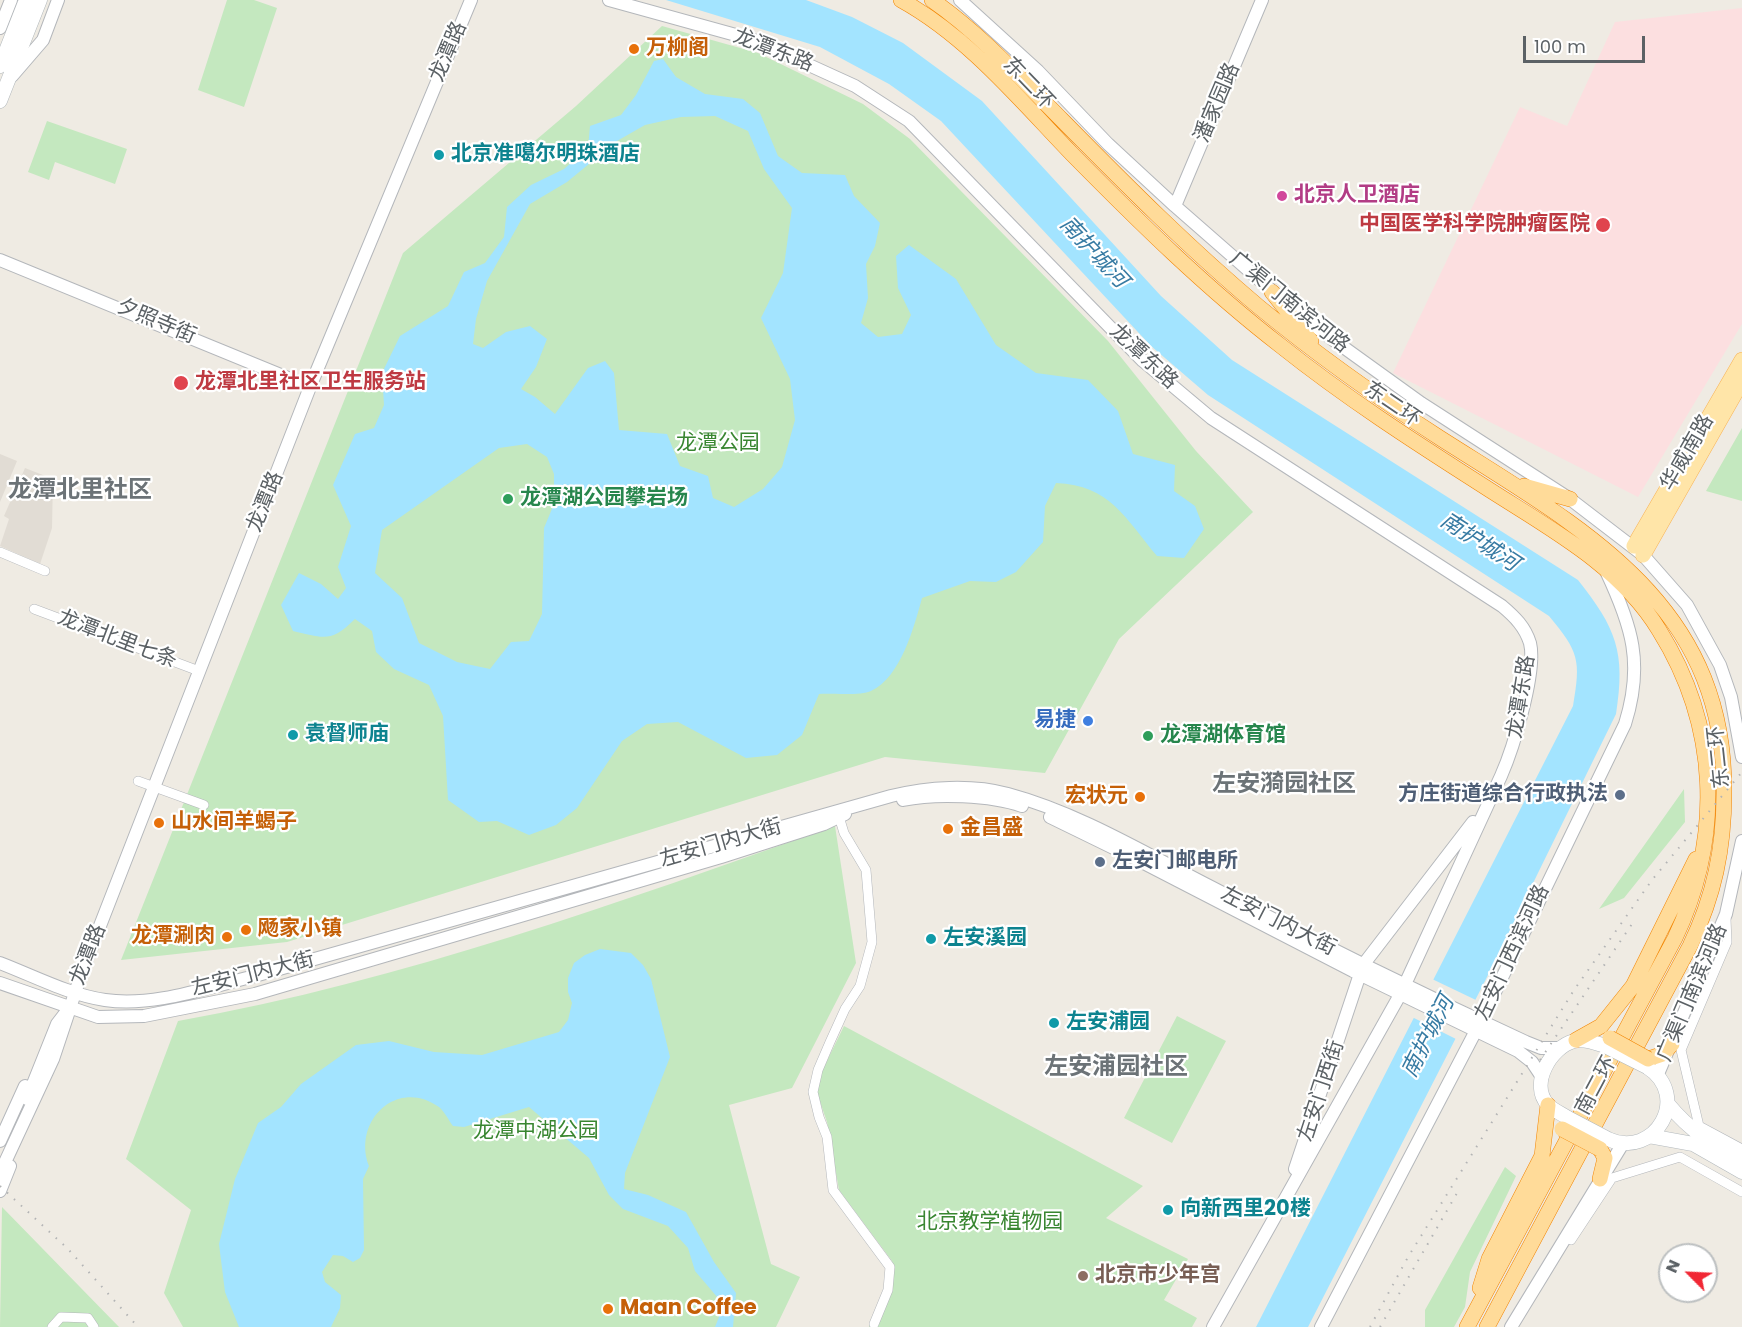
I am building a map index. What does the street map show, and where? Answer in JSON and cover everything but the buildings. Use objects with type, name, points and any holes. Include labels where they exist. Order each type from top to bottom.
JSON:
[{"type":"highway","name":"东二环","points":[[901,0],[969,49],[1138,221],[1217,293],[1280,346],[1401,433],[1561,536],[1604,567],[1657,626],[1687,680],[1698,713],[1708,770],[1706,837]]},
{"type":"highway","name":"东二环","points":[[932,0],[980,36],[1150,208],[1228,280],[1326,360],[1410,419],[1579,528],[1618,559],[1671,616],[1703,673],[1720,734],[1725,769],[1723,839],[1719,866]]},
{"type":"highway","points":[[1272,292],[1326,360]]},
{"type":"highway","points":[[1508,482],[1570,498]]},
{"type":"highway","points":[[1672,1044],[1651,1066],[1607,1042],[1706,837]]},
{"type":"highway","name":"南二环","points":[[1468,1324],[1675,938],[1696,888],[1706,837]]},
{"type":"highway","name":"南二环","points":[[1487,1327],[1690,946],[1703,919],[1719,866]]},
{"type":"highway","points":[[1576,1040],[1601,1026],[1633,986]]},
{"type":"highway","points":[[1542,1156],[1548,1105]]},
{"type":"highway","points":[[1468,1324],[1490,1259],[1551,1137],[1565,1123],[1604,1144],[1605,1158],[1600,1179]]},
{"type":"main road","points":[[0,66],[26,0]]},
{"type":"main road","points":[[0,101],[40,0]]},
{"type":"main road","name":"华威南路","points":[[1638,550],[1742,360]]},
{"type":"main road","name":"华威南路","points":[[1638,550],[1742,381]]},
{"type":"main road","points":[[1565,1123],[1542,1095],[1542,1077],[1547,1063],[1558,1048],[1576,1040],[1607,1042]]},
{"type":"main road","points":[[1604,1144],[1622,1145],[1637,1142],[1659,1128],[1668,1104],[1666,1089],[1651,1066]]},
{"type":"main road","points":[[1668,1104],[1686,1126],[1742,1160]]},
{"type":"main road","points":[[1649,1136],[1693,1144],[1742,1172]]},
{"type":"street","points":[[0,28],[11,0]]},
{"type":"street","points":[[9,79],[43,39],[58,0]]},
{"type":"street","name":"龙潭路","points":[[0,1173],[66,1027],[69,1008],[153,786],[310,387],[471,0]]},
{"type":"street","name":"龙潭东路","points":[[609,0],[754,40],[855,86],[909,121],[1143,361],[1210,418],[1502,606],[1516,618],[1526,632],[1531,657],[1513,750],[1403,988]]},
{"type":"street","name":"广渠门南滨河路","points":[[960,0],[1038,71],[1108,144],[1174,206],[1272,292],[1403,391],[1570,498],[1638,550],[1687,605],[1720,665],[1731,697],[1742,757]]},
{"type":"street","name":"潘家园路","points":[[1174,206],[1262,0]]},
{"type":"street","name":"夕照寺街","points":[[0,260],[310,387]]},
{"type":"street","points":[[0,552],[45,571]]},
{"type":"street","name":"左安门西滨河路","points":[[1321,1327],[1626,724],[1633,700],[1636,674],[1633,643],[1625,613],[1604,567]]},
{"type":"street","name":"龙潭北里七条","points":[[34,609],[199,671]]},
{"type":"street","points":[[138,781],[204,805]]},
{"type":"street","name":"左安门内大街","points":[[0,963],[75,992],[105,1000],[126,1002],[194,991],[274,971],[838,814],[911,798],[965,797],[1017,804],[1082,832],[1475,1024]]},
{"type":"street","name":"龙潭东路","points":[[1361,969],[1485,807]]},
{"type":"street","points":[[838,814],[844,833],[861,856],[866,870],[872,942],[860,986],[845,1009],[830,1042],[818,1070],[813,1092],[819,1118],[828,1137],[832,1160],[830,1181],[834,1190],[890,1267],[888,1290],[874,1324]]},
{"type":"street","name":"左安门内大街","points":[[0,983],[98,1017],[144,1016],[255,994],[710,860],[824,824],[838,814]]},
{"type":"street","name":"广渠门南滨河路","points":[[1672,1044],[1726,914],[1742,842]]},
{"type":"street","points":[[1726,914],[1727,942],[1681,1050],[1699,1126],[1742,1149]]},
{"type":"street","name":"左安门西街","points":[[1280,1207],[1305,1147],[1361,969]]},
{"type":"street","name":"左安门西街","points":[[1214,1327],[1403,988]]},
{"type":"street","name":"龙潭路","points":[[0,1141],[52,1023],[69,1008]]},
{"type":"street","name":"龙潭路","points":[[0,1157],[15,1128],[57,1024],[69,1008]]},
{"type":"street","name":"龙潭路","points":[[0,1191],[73,1030],[69,1008]]},
{"type":"street","points":[[1475,1024],[1541,1048],[1558,1048]]},
{"type":"street","points":[[1475,1024],[1527,1056],[1542,1077]]},
{"type":"street","points":[[1511,1327],[1622,1145]]},
{"type":"street","points":[[1522,1308],[1612,1178],[1680,1158],[1742,1192]]},
{"type":"street","points":[[52,1327],[61,1317],[88,1318],[94,1327]]},
{"type":"shaded area","name":"中国医学科学院肿瘤医院","points":[[1742,8],[1742,324],[1638,497],[1393,373],[1520,107],[1567,126],[1615,22]]},
{"type":"shaded area","points":[[0,454],[17,461],[0,502]]},
{"type":"shaded area","points":[[25,468],[53,479],[52,528],[40,564],[0,546],[9,519],[4,516]]},
{"type":"green space","points":[[227,0],[254,0],[277,8],[244,107],[198,90]]},
{"type":"green space","name":"龙潭公园","points":[[662,26],[758,53],[863,104],[910,139],[1108,341],[1196,451],[1253,512],[1119,639],[1045,773],[885,757],[287,942],[121,960],[403,253],[576,106]]},
{"type":"green space","points":[[47,121],[127,149],[115,184],[55,162],[49,180],[28,172]]},
{"type":"green space","points":[[1742,428],[1742,501],[1706,491]]},
{"type":"green space","points":[[1684,789],[1685,822],[1624,898],[1599,909]]},
{"type":"green space","name":"龙潭中湖公园","points":[[835,826],[856,963],[792,1088],[729,1105],[771,1264],[800,1277],[776,1327],[183,1327],[164,1293],[191,1210],[126,1159],[178,1021],[262,1004],[428,962],[592,911]]},
{"type":"green space","points":[[1177,1016],[1226,1041],[1172,1143],[1124,1118]]},
{"type":"green space","name":"北京教学植物园","points":[[844,1026],[1143,1186],[1106,1218],[1188,1259],[1164,1300],[1197,1318],[1192,1327],[869,1327],[894,1272],[892,1261],[839,1190],[827,1122],[817,1093],[822,1071]]},
{"type":"green space","points":[[1505,1167],[1516,1176],[1470,1272],[1465,1307],[1454,1327],[1425,1327],[1425,1310]]},
{"type":"green space","points":[[2,1207],[119,1327],[0,1327]]},
{"type":"water","name":"南护城河","points":[[666,0],[806,0],[852,17],[903,43],[982,101],[1161,296],[1232,360],[1578,580],[1609,627],[1615,642],[1620,674],[1616,714],[1485,981],[1308,1327],[1256,1327],[1573,706],[1577,667],[1572,648],[1549,616],[1208,395],[1151,346],[941,121],[889,84],[820,47]]},
{"type":"water","points":[[663,59],[676,77],[705,94],[743,99],[760,113],[778,156],[802,173],[845,175],[854,196],[880,223],[875,246],[866,264],[868,298],[861,323],[878,337],[902,334],[911,315],[898,288],[896,256],[909,245],[956,279],[996,345],[1036,373],[1088,380],[1118,411],[1133,454],[1175,465],[1174,491],[1195,506],[1204,529],[1184,558],[1157,556],[1115,506],[1103,497],[1075,485],[1056,483],[1045,506],[1043,542],[1016,572],[996,582],[970,581],[922,598],[905,650],[890,675],[866,693],[819,694],[802,735],[777,755],[746,758],[678,722],[647,724],[622,741],[577,808],[556,825],[529,835],[497,821],[479,822],[448,800],[443,716],[429,685],[394,669],[376,652],[372,631],[355,619],[340,632],[327,637],[293,631],[281,605],[299,573],[321,584],[338,599],[346,588],[338,567],[351,526],[333,485],[355,434],[374,428],[384,405],[382,373],[400,336],[448,306],[464,272],[485,263],[504,237],[507,207],[531,185],[564,169],[588,148],[590,126],[621,115],[636,95],[654,61]],"holes":[[[715,116],[748,131],[764,169],[792,208],[783,273],[761,318],[790,379],[795,420],[782,467],[763,489],[734,507],[713,498],[708,476],[680,466],[667,434],[619,430],[614,373],[605,361],[588,368],[555,414],[535,397],[521,389],[536,367],[547,339],[530,326],[506,332],[483,348],[473,344],[476,319],[487,281],[530,204],[567,182],[617,141],[645,125],[681,117]],[[527,444],[547,457],[554,474],[554,504],[544,528],[542,614],[529,641],[511,642],[490,669],[457,662],[419,643],[402,598],[375,573],[382,530],[499,448]]]},
{"type":"water","points":[[600,949],[631,953],[643,965],[651,979],[670,1057],[625,1173],[624,1189],[648,1195],[686,1212],[714,1262],[736,1293],[733,1327],[715,1327],[719,1317],[718,1298],[695,1271],[688,1248],[668,1226],[623,1209],[609,1195],[589,1158],[529,1107],[464,1127],[453,1126],[439,1107],[423,1099],[408,1097],[382,1108],[367,1134],[365,1149],[369,1166],[363,1179],[364,1250],[360,1258],[353,1262],[343,1256],[333,1255],[322,1272],[325,1282],[341,1295],[340,1308],[331,1327],[239,1327],[225,1292],[219,1244],[235,1179],[258,1123],[281,1107],[301,1084],[356,1045],[389,1041],[434,1052],[482,1055],[559,1032],[568,1020],[572,1003],[568,992],[568,978],[574,963],[585,955]]},
{"type":"pier","points":[[1432,979],[1478,1001],[1458,1040],[1412,1017]]},
{"type":"railway","points":[[1370,1327],[1408,1257],[1574,990],[1652,880],[1742,772]]},
{"type":"railway","points":[[1540,1060],[1634,921]]},
{"type":"railway","points":[[0,1186],[68,1249],[138,1327]]},
{"type":"railway","points":[[1380,1327],[1457,1193]]},
{"type":"place","name":"万柳阁","points":[[634,49]]},
{"type":"place","name":"北京准噶尔明珠酒店","points":[[439,155]]},
{"type":"place","name":"北京人卫酒店","points":[[1282,196]]},
{"type":"place","name":"中国医学科学院肿瘤医院","points":[[1603,225]]},
{"type":"place","name":"龙潭北里社区卫生服务站","points":[[181,383]]},
{"type":"place","name":"龙潭湖公园攀岩场","points":[[508,499]]},
{"type":"place","name":"易捷","points":[[1088,721]]},
{"type":"place","name":"袁督师庙","points":[[293,735]]},
{"type":"place","name":"龙潭湖体育馆","points":[[1148,736]]},
{"type":"place","name":"方庄街道综合行政执法","points":[[1620,795]]},
{"type":"place","name":"宏状元","points":[[1140,797]]},
{"type":"place","name":"山水间羊蝎子","points":[[159,823]]},
{"type":"place","name":"金昌盛","points":[[948,829]]},
{"type":"place","name":"左安门邮电所","points":[[1100,862]]},
{"type":"place","name":"飏家小镇","points":[[246,930]]},
{"type":"place","name":"龙潭涮肉","points":[[227,937]]},
{"type":"place","name":"左安溪园","points":[[931,939]]},
{"type":"place","name":"左安浦园","points":[[1054,1023]]},
{"type":"place","name":"向新西里20楼","points":[[1168,1210]]},
{"type":"place","name":"北京市少年宫","points":[[1083,1276]]},
{"type":"place","name":"Maan Coffee","points":[[608,1309]]},
{"type":"district","name":"龙潭北里社区","points":[[80,491]]},
{"type":"district","name":"左安漪园社区","points":[[1284,785]]},
{"type":"district","name":"左安浦园社区","points":[[1116,1068]]}]
